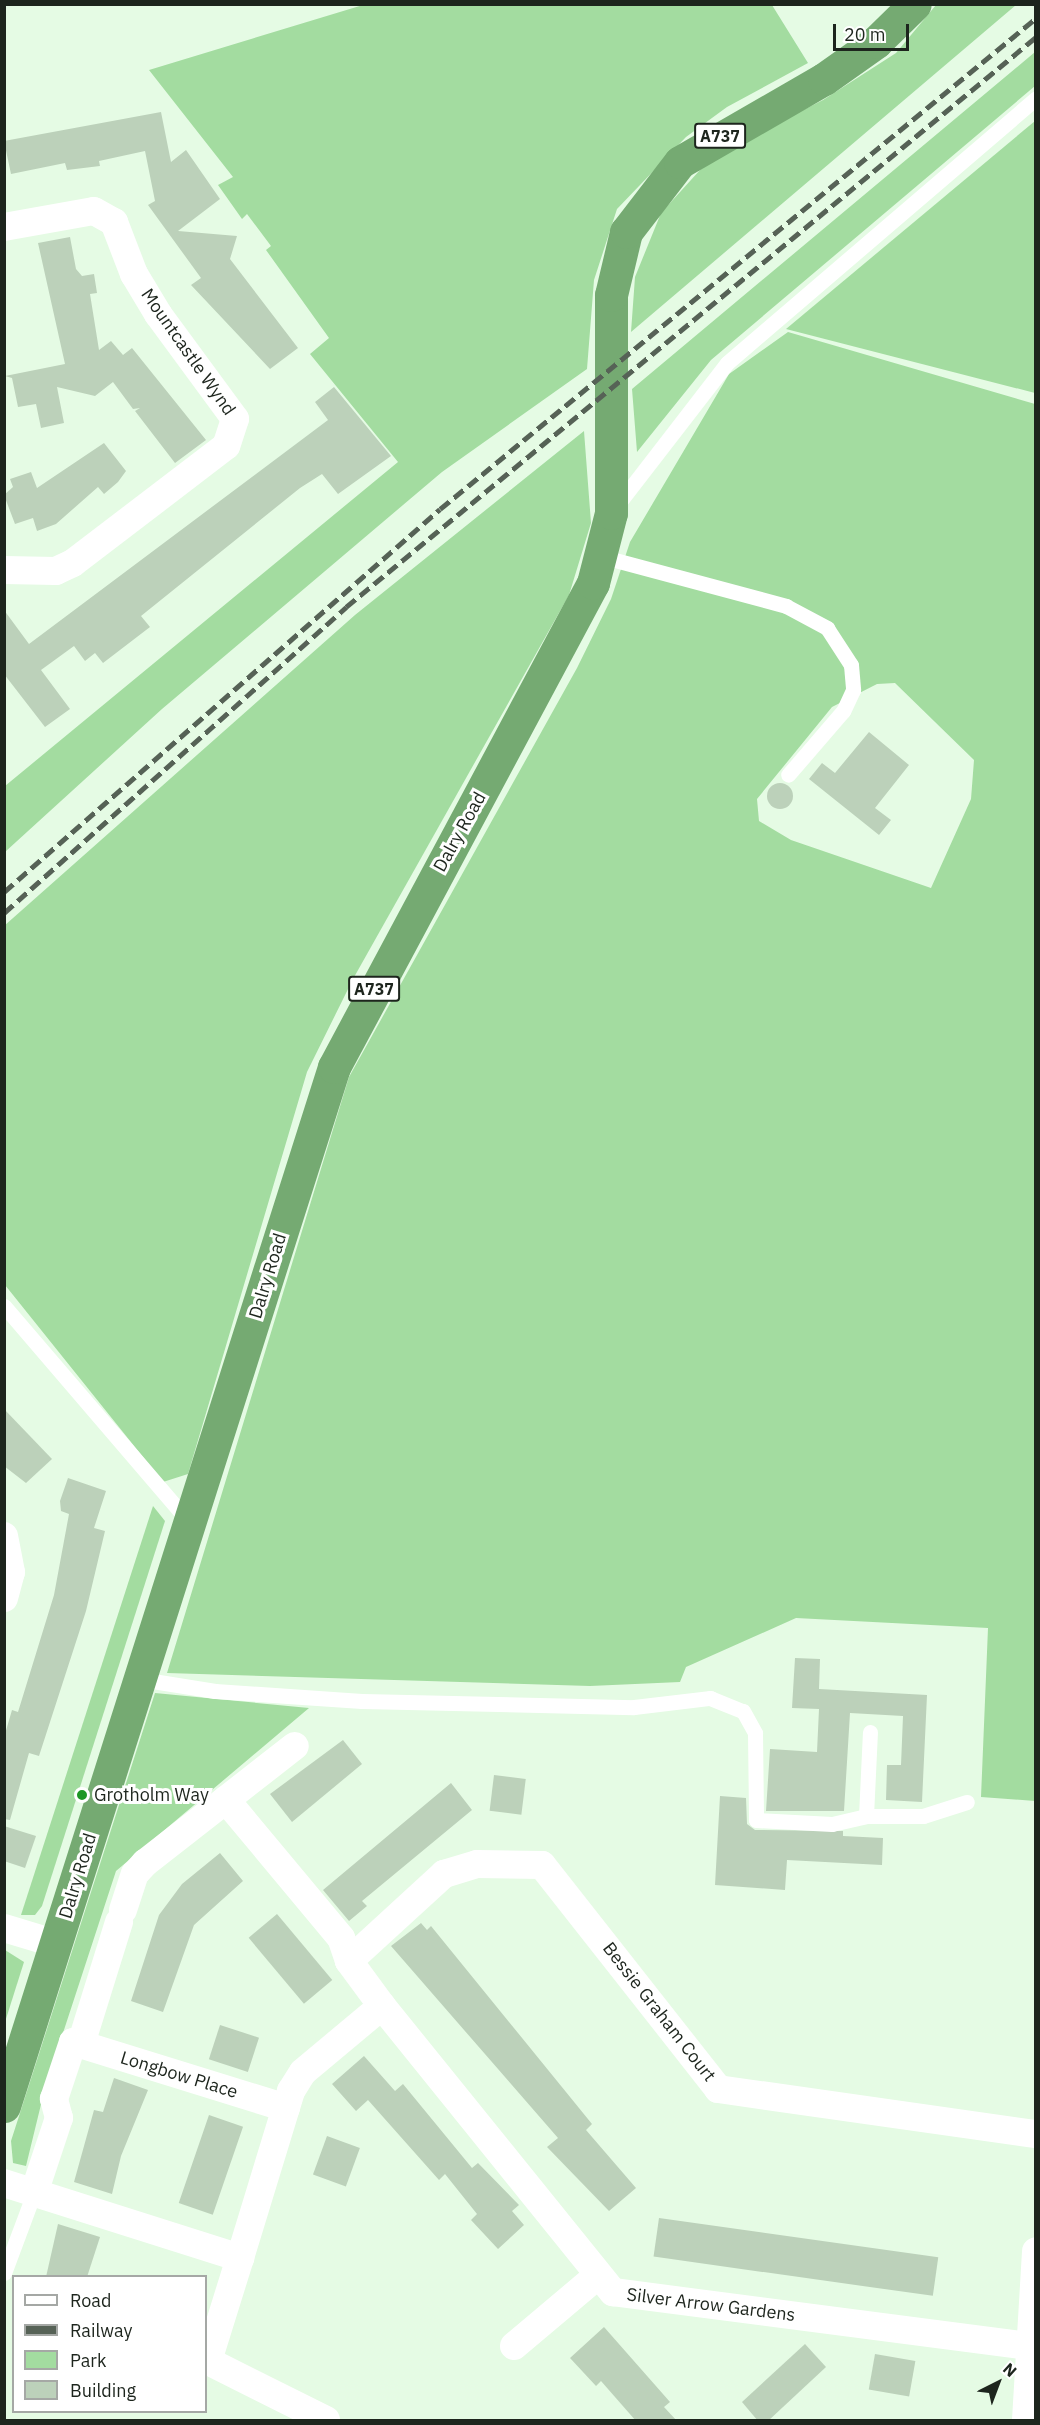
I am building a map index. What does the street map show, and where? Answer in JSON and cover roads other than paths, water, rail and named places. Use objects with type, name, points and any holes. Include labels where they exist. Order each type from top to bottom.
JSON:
[{"type":"highway","name":"A737","points":[[612,497],[610,329],[615,267],[626,232],[658,185],[711,141],[832,73],[876,42],[915,4]]},
{"type":"highway","name":"Dalry Road","points":[[4,2106],[334,1067],[575,623],[600,556],[612,497]]},
{"type":"street","name":"Mountcastle Wynd","points":[[4,227],[94,211],[114,222],[134,274],[158,314],[235,419],[226,447],[73,563],[56,571],[4,570]]},
{"type":"street","points":[[4,1536],[11,1572],[4,1598]]},
{"type":"street","points":[[35,2190],[59,2118],[54,2099],[77,2043],[135,1874],[145,1863],[295,1746]]},
{"type":"street","name":"Silver Arrow Gardens","points":[[226,1800],[341,1938],[349,1961],[382,2006],[597,2276],[613,2292],[1030,2346]]},
{"type":"street","name":"Bessie Graham Court","points":[[349,1961],[450,1870],[477,1864],[542,1865],[718,2089],[1035,2134]]},
{"type":"street","points":[[4,1928],[57,1944]]},
{"type":"street","points":[[326,2421],[208,2361],[286,2108],[303,2072],[382,2006]]},
{"type":"street","name":"Longbow Place","points":[[77,2043],[286,2108]]},
{"type":"street","points":[[4,2183],[35,2190],[240,2258]]},
{"type":"street","points":[[1026,2421],[1035,2251]]},
{"type":"street","points":[[514,2346],[597,2276]]},
{"type":"lane","points":[[612,497],[727,363],[1035,98]]},
{"type":"lane","points":[[600,556],[786,606],[827,628],[851,665],[853,690],[843,711],[788,775]]},
{"type":"lane","points":[[4,1306],[189,1522]]},
{"type":"lane","points":[[140,1679],[215,1691],[362,1701],[634,1707],[710,1698],[734,1705],[749,1719],[758,1750],[756,1820],[832,1824],[866,1816],[923,1816],[967,1802]]},
{"type":"lane","points":[[866,1816],[870,1732]]},
{"type":"lane","points":[[4,2273],[35,2190]]},
{"type":"railway","points":[[4,892],[440,509],[1036,18]]},
{"type":"railway","points":[[4,913],[346,607],[1036,37]]},
{"type":"place","name":"Grotholm Way","points":[[82,1795]]}]
